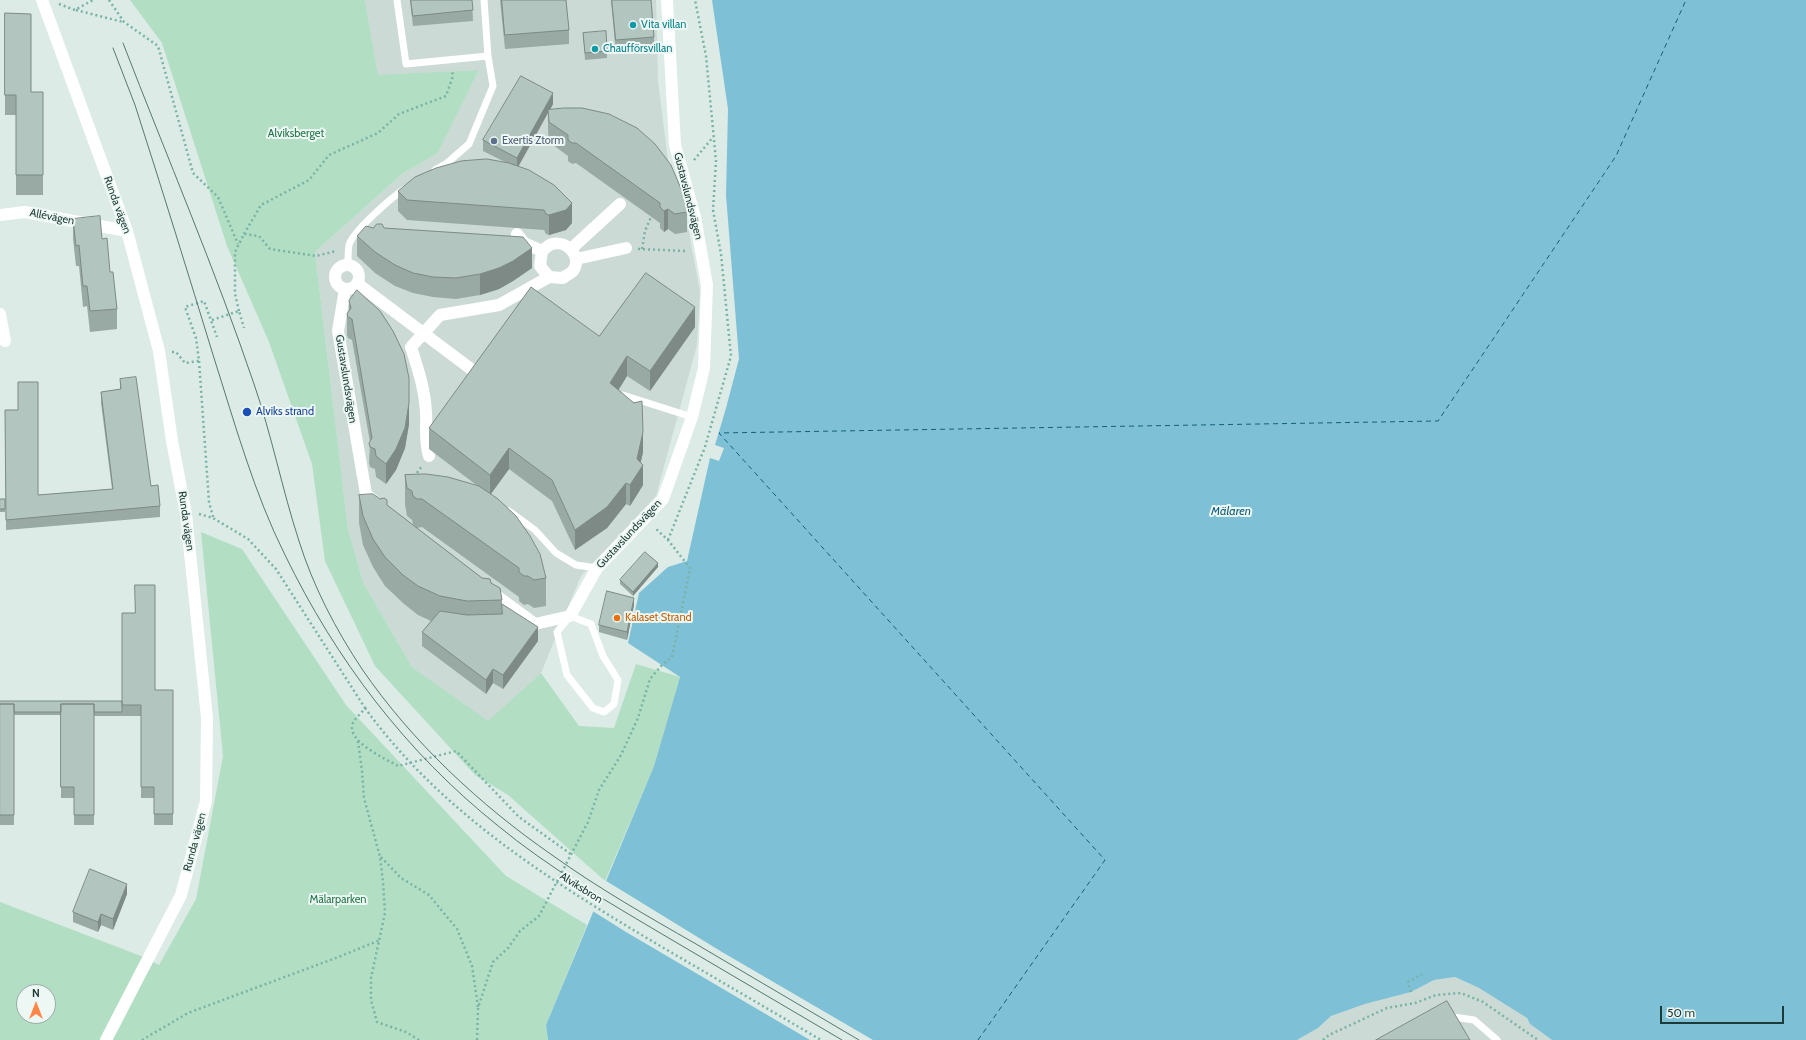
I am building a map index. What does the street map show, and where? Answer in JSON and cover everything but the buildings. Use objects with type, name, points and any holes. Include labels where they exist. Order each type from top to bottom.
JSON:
[{"type":"street","name":"Gustavslundsvägen","points":[[570,616],[596,568],[663,499],[692,417],[704,368],[706,285],[695,217],[675,145],[667,0]]},
{"type":"street","name":"Runda vägen","points":[[48,1],[127,231],[159,351],[172,441],[186,514],[207,718],[206,801],[181,896],[106,1040]]},
{"type":"street","points":[[429,456],[425,442],[426,414],[421,376],[410,347],[440,314],[499,305],[526,295],[549,277],[562,278],[573,270],[574,254],[620,204]]},
{"type":"street","name":"Allévägen","points":[[0,215],[25,212],[127,231]]},
{"type":"street","points":[[517,234],[524,243],[542,251]]},
{"type":"street","points":[[549,277],[540,266],[542,251],[551,244],[562,243],[574,254],[626,248]]},
{"type":"street","points":[[348,264],[356,268],[360,275],[358,284],[352,289],[345,289],[337,285],[334,275],[339,267],[348,264]]},
{"type":"street","points":[[358,284],[475,372]]},
{"type":"street","name":"Gustavslundsvägen","points":[[345,289],[338,331],[366,494],[386,512]]},
{"type":"street","points":[[0,314],[5,341]]},
{"type":"street","points":[[478,582],[535,624],[570,616]]},
{"type":"lane","points":[[397,0],[406,64],[488,56]]},
{"type":"lane","points":[[429,174],[448,163],[469,144],[493,86],[488,56],[484,0]]},
{"type":"lane","points":[[348,264],[349,244],[363,225],[399,192],[411,185]]},
{"type":"lane","points":[[623,395],[692,417]]},
{"type":"lane","points":[[504,507],[535,530],[556,553],[576,565],[596,568]]},
{"type":"lane","points":[[570,616],[591,624],[603,656],[618,680],[614,704],[604,712],[593,708],[567,675],[557,632],[570,616]]},
{"type":"lane","points":[[1439,1015],[1474,1020],[1497,1040]]},
{"type":"path","points":[[75,10],[93,0]]},
{"type":"path","points":[[109,0],[124,22],[158,46],[193,173],[218,197],[238,244]]},
{"type":"path","points":[[48,1],[75,10],[124,22]]},
{"type":"path","points":[[244,328],[235,294],[235,252],[238,244],[261,205],[309,180],[329,155],[378,134],[398,114],[446,96],[452,76],[452,60]]},
{"type":"path","points":[[642,249],[645,231],[651,217]]},
{"type":"path","points":[[244,234],[259,236],[270,249],[316,256],[335,253],[342,242],[349,244]]},
{"type":"path","points":[[626,248],[701,252]]},
{"type":"path","points":[[213,518],[209,502],[196,338],[185,307],[204,301],[217,337]]},
{"type":"path","points":[[212,320],[239,311]]},
{"type":"path","points":[[185,363],[199,361]]},
{"type":"path","points":[[418,482],[413,479],[429,456]]},
{"type":"path","name":"Alviksbron","points":[[186,514],[201,514],[213,518],[248,539],[276,569],[365,708],[382,731],[450,800],[490,836],[527,863],[612,917],[821,1040]]},
{"type":"path","points":[[478,1008],[493,962],[508,948],[520,931],[539,916],[588,822],[599,790],[621,755],[638,718],[650,678],[672,657],[690,568],[668,540],[644,518]]},
{"type":"path","points":[[365,708],[353,723],[352,730],[358,741],[364,798],[380,857],[385,913],[371,978],[371,1000],[377,1022],[406,1032],[419,1040]]},
{"type":"path","points":[[358,741],[370,751],[398,766],[456,751],[519,817],[572,855]]},
{"type":"path","points":[[380,857],[401,878],[429,895],[457,929],[472,966],[478,1008],[476,1040]]},
{"type":"path","points":[[142,1040],[188,1013],[380,940]]},
{"type":"path","points":[[1411,992],[1408,982],[1422,974]]},
{"type":"path","points":[[1323,1040],[1329,1035],[1387,1008],[1415,1003],[1436,995],[1461,993],[1483,1002],[1538,1040]]},
{"type":"shaded area","name":"Alviks strand","points":[[365,0],[656,0],[658,81],[669,168],[685,210],[700,292],[697,345],[656,496],[581,576],[541,673],[488,722],[412,667],[363,582],[348,529],[315,252],[402,174],[438,153],[479,70],[378,76]]},
{"type":"shaded area","points":[[1455,977],[1479,988],[1527,1018],[1530,1024],[1552,1040],[1297,1040],[1318,1028],[1331,1016],[1365,1004],[1411,992],[1434,980]]},
{"type":"green space","name":"Alviksberget","points":[[130,0],[365,0],[378,75],[479,70],[438,153],[402,174],[315,252],[348,529],[363,582],[412,667],[488,721],[541,673],[579,726],[614,728],[636,664],[680,677],[654,766],[605,881],[508,795],[475,775],[375,666],[325,561],[312,464],[269,342],[227,246],[162,43]]},
{"type":"green space","name":"Mälarparken","points":[[201,532],[242,549],[346,705],[506,876],[587,925],[546,1025],[548,1040],[0,1040],[0,902],[141,956],[159,965],[196,899],[223,756]]},
{"type":"water","name":"Mälaren","points":[[712,0],[1806,0],[1806,1040],[1552,1040],[1530,1024],[1527,1018],[1479,988],[1455,977],[1434,980],[1411,992],[1365,1004],[1331,1016],[1318,1028],[1297,1040],[548,1040],[546,1025],[654,766],[680,677],[628,643],[639,593],[668,567],[687,561],[710,458],[719,461],[724,448],[715,445],[739,359],[726,195],[728,109]]},
{"type":"pier","points":[[603,879],[722,952],[873,1040],[810,1040],[626,932],[591,910]]},
{"type":"ferry route","points":[[978,1040],[1105,860],[719,433],[1438,421],[1616,156],[1686,0]]},
{"type":"tram line","points":[[123,43],[239,341],[272,443],[293,521],[311,574],[318,591],[343,639],[362,669],[382,696],[425,747],[473,793],[525,836],[587,879],[623,901],[859,1040]]},
{"type":"tram line","points":[[113,48],[135,105],[254,483],[285,555],[305,594],[350,667],[403,735],[433,767],[464,797],[517,841],[601,898],[842,1040]]},
{"type":"place","name":"Vita villan","points":[[633,25]]},
{"type":"place","name":"Chaufförsvillan","points":[[595,49]]},
{"type":"place","name":"Exertis Ztorm","points":[[494,141]]},
{"type":"place","name":"Alviks strand","points":[[247,412]]},
{"type":"place","name":"Kalaset Strand","points":[[617,618]]}]
